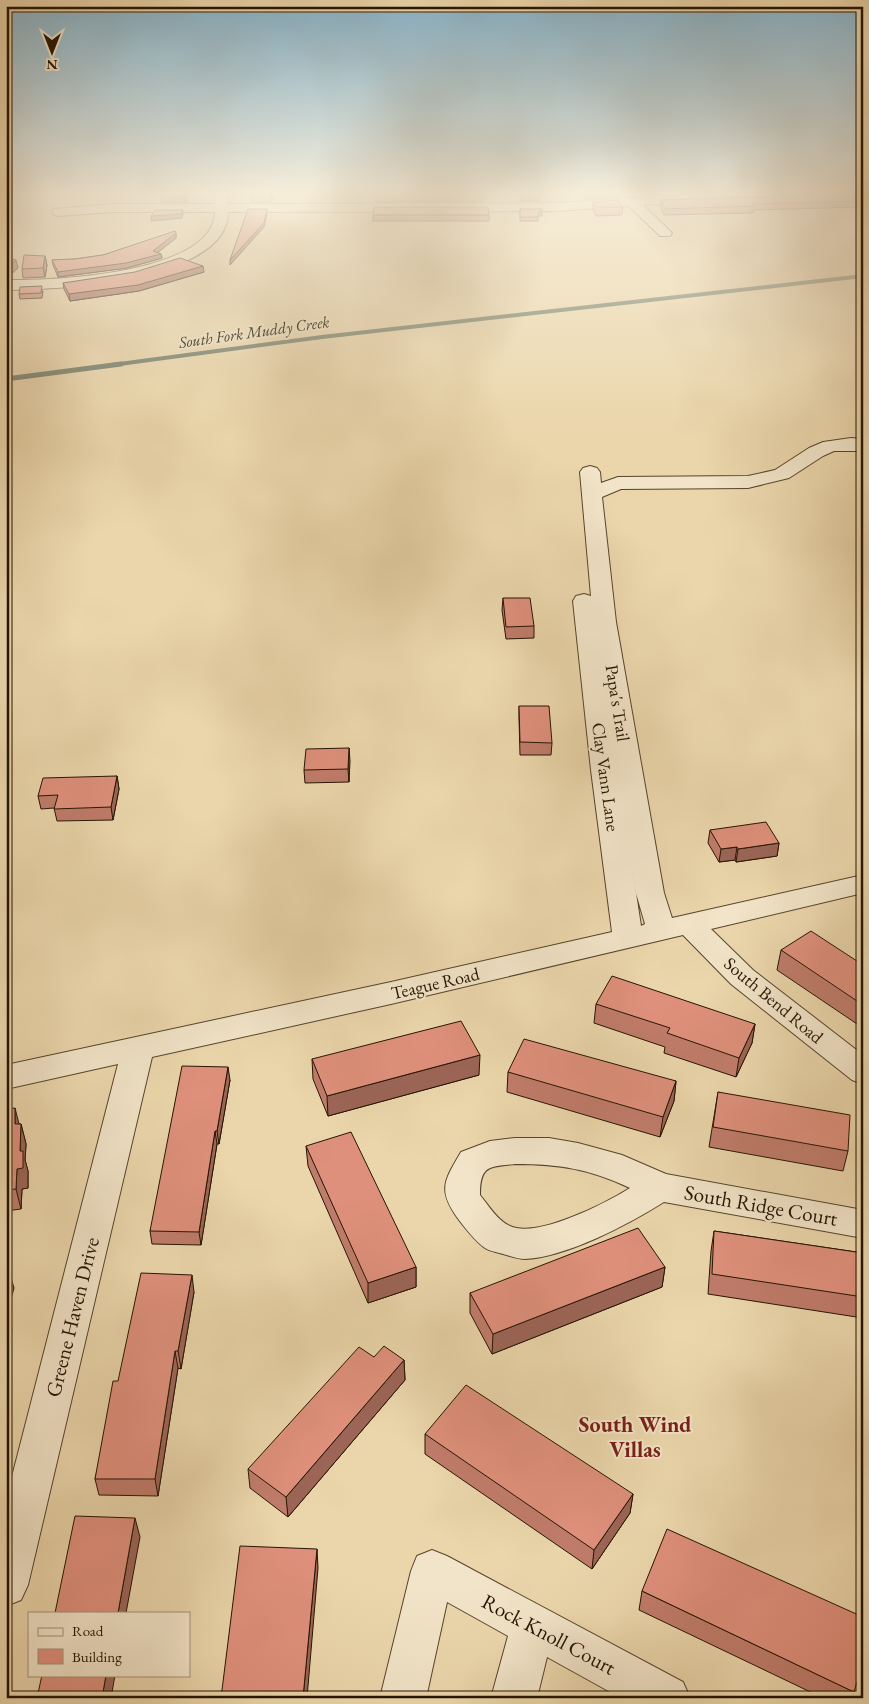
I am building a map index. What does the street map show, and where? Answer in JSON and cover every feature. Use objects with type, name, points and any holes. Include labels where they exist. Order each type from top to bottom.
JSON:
[{"type":"street","points":[[6,285],[52,284],[96,279],[140,271]]},
{"type":"street","points":[[782,474],[816,452],[830,446],[851,444],[860,456]]},
{"type":"street","points":[[782,474],[825,467]]},
{"type":"street","name":"Papa's Trail","points":[[675,928],[650,893],[608,641],[590,483],[748,482],[782,474]]},
{"type":"street","name":"Clay Vann Lane","points":[[579,555],[604,770],[628,939]]},
{"type":"street","name":"Teague Road","points":[[6,1076],[391,993],[863,884]]},
{"type":"street","name":"South Bend Road","points":[[675,928],[742,977],[863,1072]]},
{"type":"street","name":"Greene Haven Drive","points":[[6,1586],[138,1048]]},
{"type":"street","name":"South Ridge Court","points":[[660,1187],[621,1211],[547,1241],[523,1244],[498,1238],[478,1218],[463,1198],[463,1180],[473,1161],[490,1154],[515,1151],[549,1151],[610,1164],[660,1187],[863,1224]]},
{"type":"street","name":"Rock Knoll Court","points":[[403,1698],[432,1571],[667,1698]]},
{"type":"street","points":[[514,1698],[533,1626]]},
{"type":"building","points":[[188,271],[138,285],[69,294],[63,283],[135,272]]},
{"type":"building","points":[[42,286],[41,293],[19,294],[20,287]]},
{"type":"building","points":[[503,598],[530,598],[534,626],[506,627]]},
{"type":"building","points":[[519,706],[549,706],[552,743],[520,742]]},
{"type":"building","points":[[349,748],[348,769],[304,770],[306,749]]},
{"type":"building","points":[[117,776],[111,807],[54,809],[58,795],[38,796],[43,778]]},
{"type":"building","points":[[766,822],[779,843],[738,849],[737,847],[721,849],[710,830]]},
{"type":"building","points":[[811,931],[863,965],[863,1005],[781,950]]},
{"type":"building","points":[[612,976],[755,1024],[739,1058],[667,1033],[670,1028],[596,1004]]},
{"type":"building","points":[[461,1021],[480,1055],[327,1096],[312,1059]]},
{"type":"building","points":[[524,1039],[676,1081],[663,1117],[508,1072]]},
{"type":"building","points":[[182,1066],[228,1067],[217,1131],[215,1131],[199,1232],[150,1231]]},
{"type":"building","points":[[718,1092],[850,1115],[848,1151],[713,1127]]},
{"type":"building","points":[[15,1108],[15,1124],[21,1124],[20,1151],[23,1151],[23,1168],[17,1169],[16,1189],[6,1190],[6,1109]]},
{"type":"building","points":[[351,1132],[416,1267],[368,1283],[306,1146]]},
{"type":"building","points":[[638,1228],[665,1267],[493,1334],[470,1293]]},
{"type":"building","points":[[714,1231],[863,1253],[863,1297],[712,1274]]},
{"type":"building","points":[[141,1273],[192,1275],[178,1351],[175,1351],[155,1479],[95,1479],[113,1381],[118,1381]]},
{"type":"building","points":[[384,1346],[404,1360],[286,1497],[248,1469],[359,1347],[374,1357]]},
{"type":"building","points":[[466,1385],[633,1494],[594,1550],[425,1434]]},
{"type":"building","points":[[75,1516],[135,1518],[118,1612],[55,1612]]},
{"type":"building","points":[[667,1529],[863,1617],[863,1662],[854,1692],[642,1591]]},
{"type":"building","points":[[240,1546],[317,1549],[303,1698],[221,1698]]},
{"type":"building","points":[[42,1676],[106,1676],[102,1698],[37,1698]]},
{"type":"waterway","name":"South Fork Muddy Creek","points":[[112,365],[322,337],[863,276]]},
{"type":"waterway","name":"South Fork Muddy Creek","points":[[6,379],[121,364]]},
{"type":"district","name":"South Wind Villas","points":[[635,1436]]}]
